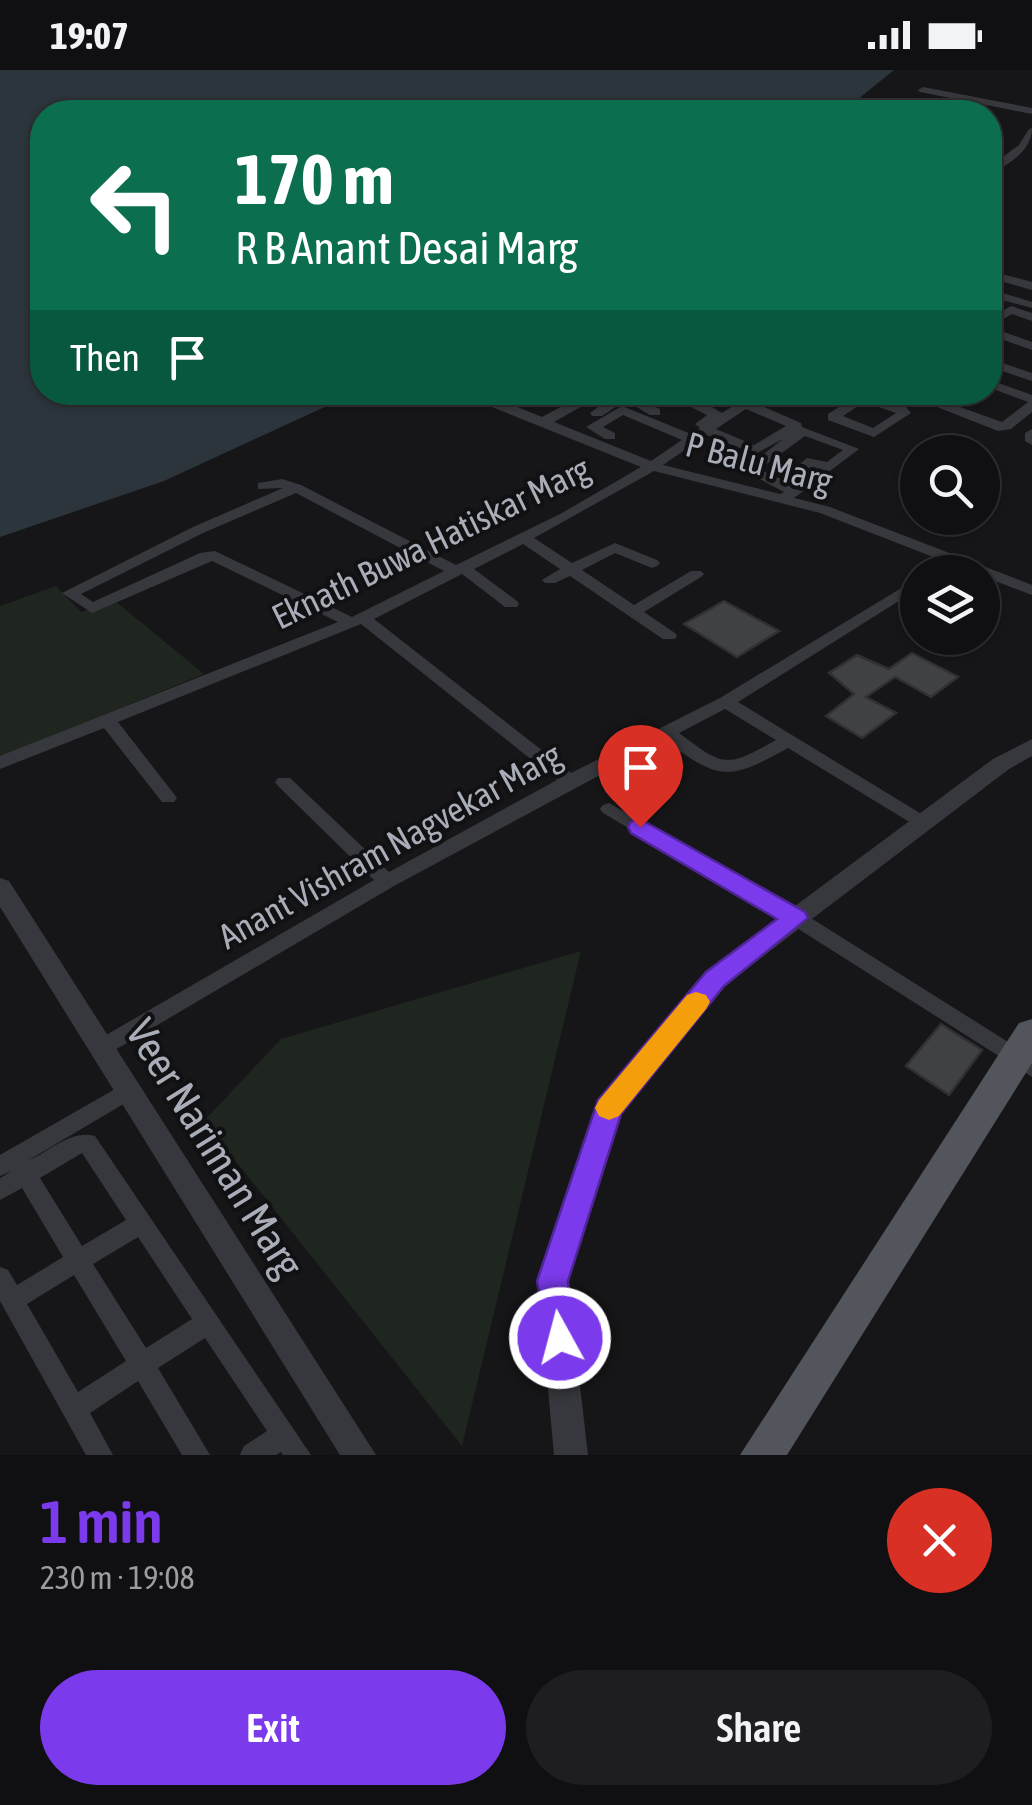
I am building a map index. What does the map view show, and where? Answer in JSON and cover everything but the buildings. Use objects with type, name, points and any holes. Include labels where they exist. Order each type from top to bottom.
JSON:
[{"type":"main road","points":[[762,1455],[1026,1053]]},
{"type":"street","points":[[932,82],[987,100]]},
{"type":"street","points":[[923,90],[955,91]]},
{"type":"street","points":[[1002,104],[1032,111]]},
{"type":"street","points":[[1002,163],[1029,142]]},
{"type":"street","points":[[1002,277],[1032,286]]},
{"type":"street","points":[[1002,297],[1032,306]]},
{"type":"street","points":[[1002,316],[1011,310],[1032,317]]},
{"type":"street","points":[[1002,335],[1032,346]]},
{"type":"street","points":[[1002,346],[1032,356]]},
{"type":"street","points":[[1002,367],[1032,377]]},
{"type":"street","points":[[940,405],[1002,427],[1032,402],[1002,389]]},
{"type":"street","name":"P Balu Marg","points":[[508,405],[544,416],[652,466],[789,495],[947,555]]},
{"type":"street","points":[[525,405],[544,416],[563,405]]},
{"type":"street","points":[[640,405],[695,434]]},
{"type":"street","points":[[697,405],[716,414],[695,434],[653,454],[592,427],[622,410],[695,434],[755,450],[794,428],[764,405]]},
{"type":"street","name":"Eknath Buwa Hatiskar Marg","points":[[0,763],[356,620],[523,538],[652,466],[739,405]]},
{"type":"street","points":[[770,405],[810,422],[842,405]]},
{"type":"street","points":[[805,431],[852,449],[829,467],[812,461],[797,472],[812,478],[789,495],[750,470],[805,431]]},
{"type":"street","points":[[1032,433],[1032,441]]},
{"type":"street","points":[[263,486],[282,484],[296,488],[458,569],[511,604]]},
{"type":"street","points":[[296,488],[199,529],[70,593],[92,608],[205,556],[216,556],[356,620],[570,781]]},
{"type":"street","points":[[523,538],[669,636]]},
{"type":"street","points":[[550,580],[615,547],[652,563]]},
{"type":"street","points":[[634,612],[696,574]]},
{"type":"street","name":"P Balu Marg","points":[[1000,577],[1032,590]]},
{"type":"street","name":"Anant Vishram Nagvekar Marg","points":[[101,1048],[387,881],[726,702],[900,593]]},
{"type":"street","points":[[726,702],[922,822]]},
{"type":"street","points":[[106,719],[168,798]]},
{"type":"street","points":[[662,734],[708,764],[725,770],[742,768],[789,740]]},
{"type":"street","points":[[662,734],[725,782]]},
{"type":"street","points":[[572,1455],[552,1281],[608,1109],[715,979],[1000,764],[1032,746]]},
{"type":"street","points":[[284,782],[387,881]]},
{"type":"street","points":[[608,809],[1026,1053]]},
{"type":"street","name":"Veer Nariman Marg","points":[[0,887],[359,1455]]},
{"type":"street","points":[[0,1190],[14,1166],[129,1090]]},
{"type":"street","points":[[14,1166],[86,1143],[291,1445],[253,1455]]},
{"type":"street","points":[[14,1166],[78,1260],[197,1455]]},
{"type":"street","points":[[100,1455],[6,1289],[78,1260],[141,1222]]},
{"type":"street","points":[[74,1409],[208,1322]]},
{"type":"shaded area","points":[[0,70],[894,70],[857,100],[30,100],[30,405],[329,405],[164,481],[0,537]]},
{"type":"shaded area","points":[[56,586],[81,612],[115,601],[204,674],[0,757],[0,606]]},
{"type":"shaded area","points":[[581,951],[462,1446],[204,1121],[281,1039]]},
{"type":"slow traffic","points":[[609,1108],[696,1002]]},
{"type":"route","points":[[560,1338],[552,1281],[608,1109],[715,979],[796,918],[640,827]]}]
